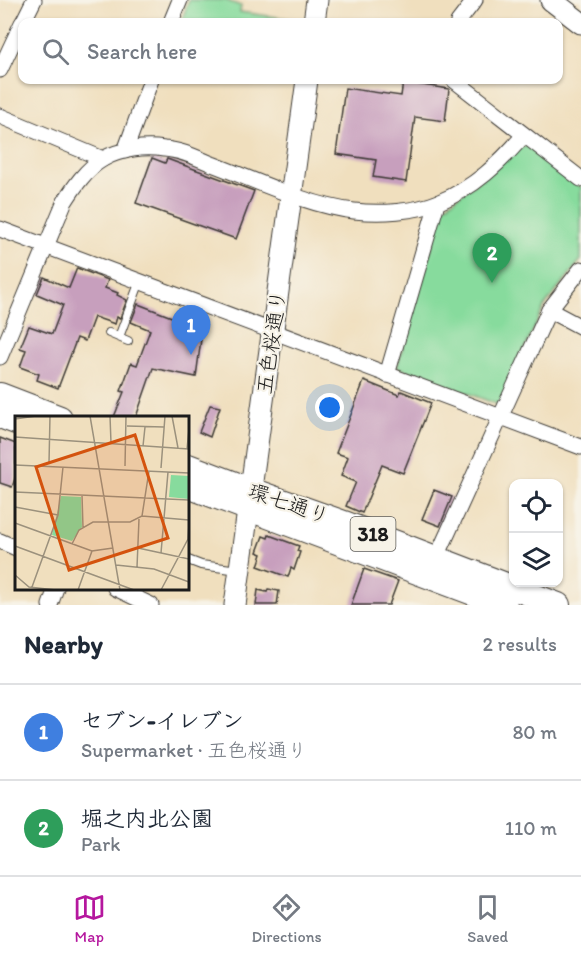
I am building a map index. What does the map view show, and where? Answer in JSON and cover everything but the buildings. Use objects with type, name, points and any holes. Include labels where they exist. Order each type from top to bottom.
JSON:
[{"type":"main road","points":[[0,394],[57,416]]},
{"type":"main road","points":[[0,416],[15,422]]},
{"type":"main road","name":"環七通り","points":[[189,467],[249,499],[505,605]]},
{"type":"main road","name":"環七通り","points":[[189,486],[344,523],[558,605]]},
{"type":"street","points":[[25,18],[34,0]]},
{"type":"street","points":[[173,18],[180,0]]},
{"type":"street","points":[[315,18],[317,0]]},
{"type":"street","points":[[461,18],[476,0]]},
{"type":"street","points":[[551,0],[581,23]]},
{"type":"street","points":[[0,70],[18,33]]},
{"type":"street","points":[[125,151],[150,84]]},
{"type":"street","name":"五色桜通り","points":[[235,605],[306,84]]},
{"type":"street","points":[[459,84],[581,179]]},
{"type":"street","points":[[0,116],[103,159]]},
{"type":"street","points":[[0,357],[71,192],[103,159],[125,151],[153,148],[177,151],[291,193],[353,211],[394,211],[437,203],[460,192],[482,178],[524,135]]},
{"type":"street","points":[[387,375],[437,203]]},
{"type":"street","points":[[0,229],[272,333],[581,447]]},
{"type":"street","points":[[436,558],[549,310],[581,269]]},
{"type":"street","points":[[549,310],[581,327]]},
{"type":"street","points":[[0,541],[15,548]]},
{"type":"street","points":[[50,605],[55,590]]},
{"type":"street","points":[[118,590],[145,604]]},
{"type":"lane","points":[[119,337],[140,281]]},
{"type":"lane","points":[[109,333],[128,341]]},
{"type":"lane","points":[[189,560],[201,565],[240,570]]},
{"type":"green space","points":[[189,0],[225,0],[241,6],[240,12],[283,18],[182,18]]},
{"type":"green space","points":[[528,145],[581,187],[581,260],[544,307],[499,405],[397,367],[442,209],[519,148]]},
{"type":"place","name":"堀之内北公園","points":[[492,283]]},
{"type":"place","name":"セブン-イレブン","points":[[191,355]]}]
